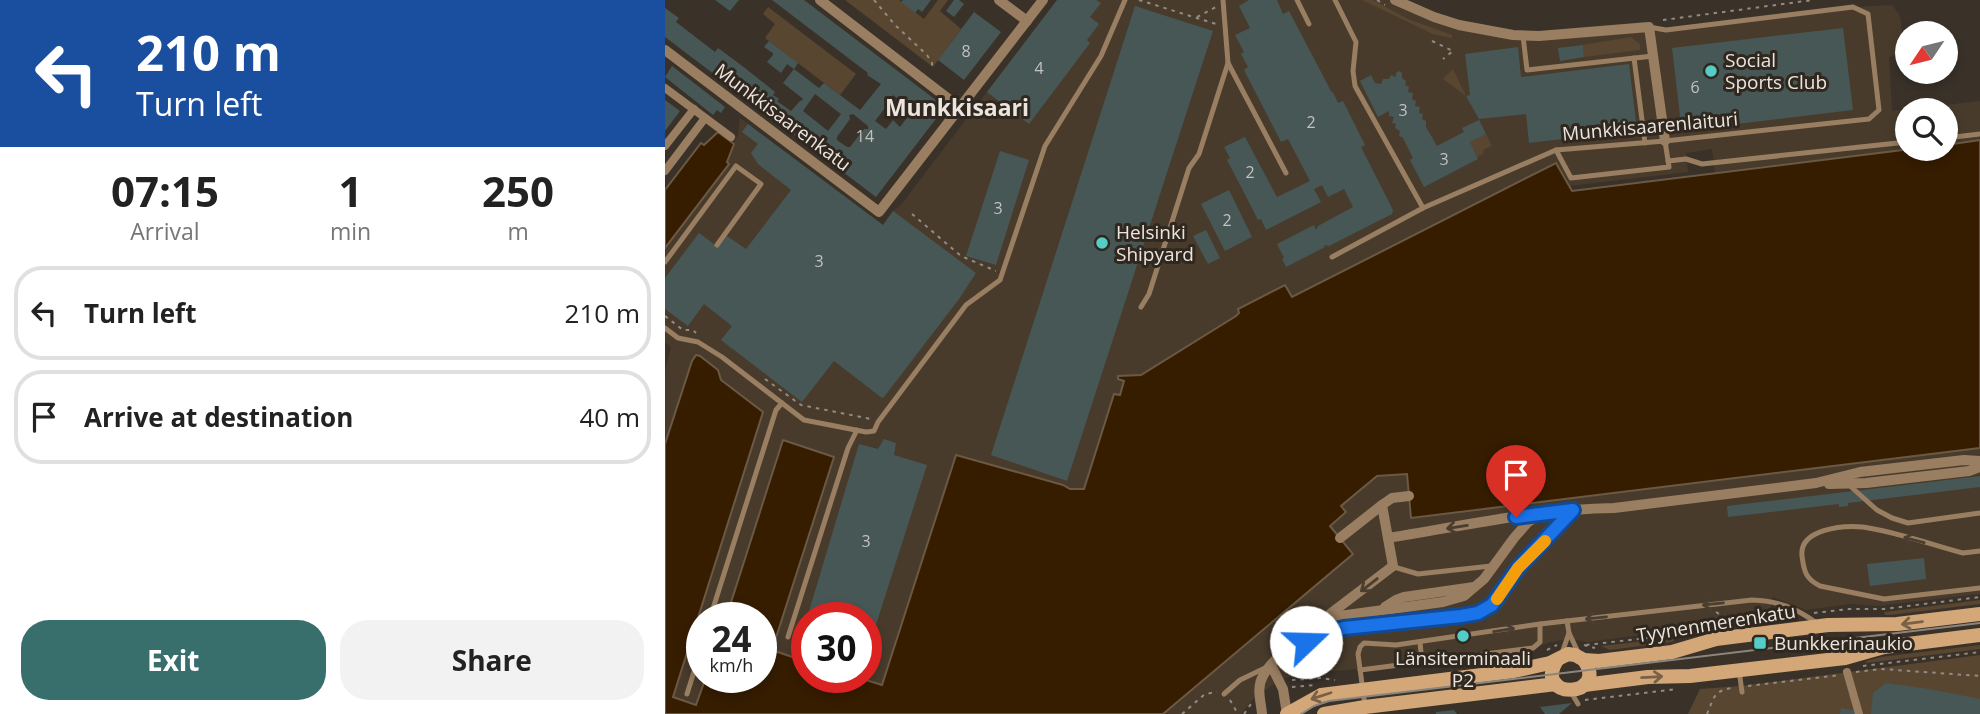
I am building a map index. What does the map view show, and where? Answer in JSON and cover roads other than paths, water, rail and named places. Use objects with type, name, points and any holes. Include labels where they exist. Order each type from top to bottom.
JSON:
[{"type":"main road","name":"Tyynenmerenkatu","points":[[1273,714],[1287,714],[1321,695],[1514,671],[1575,655],[1599,661],[1672,652],[1716,639],[1821,626],[1897,624],[1980,614]]},
{"type":"main road","points":[[1559,658],[1552,674],[1556,684],[1577,693],[1648,677],[1690,676],[1845,658],[1884,647],[1980,635]]},
{"type":"main road","points":[[1577,693],[1589,674],[1583,659]]},
{"type":"main road","points":[[1324,714],[1556,684]]},
{"type":"street","points":[[820,0],[959,107],[1043,0]]},
{"type":"street","points":[[999,0],[1027,21]]},
{"type":"street","points":[[1395,0],[1434,17],[1472,29],[1523,36],[1649,27],[1665,141]]},
{"type":"street","name":"Munkkisaarenkatu","points":[[665,50],[879,212],[959,107]]},
{"type":"street","points":[[665,88],[731,137]]},
{"type":"street","points":[[665,146],[694,109]]},
{"type":"street","points":[[665,171],[705,118]]},
{"type":"street","points":[[1388,538],[1542,513],[1614,508],[1816,483],[1860,472],[1964,460],[1980,461]]},
{"type":"street","points":[[1816,483],[1849,485],[1969,471],[1980,467]]},
{"type":"street","points":[[1340,538],[1392,498],[1409,496]]},
{"type":"street","points":[[1262,714],[1259,693],[1263,676],[1271,665],[1312,627],[1393,566],[1382,505]]},
{"type":"street","points":[[1281,655],[1320,634],[1344,628],[1478,613],[1492,605],[1518,568],[1573,510]]},
{"type":"street","points":[[1312,627],[1326,619],[1464,596],[1477,587],[1528,522],[1542,513]]},
{"type":"street","points":[[1271,665],[1283,690],[1287,714]]},
{"type":"street","points":[[1844,673],[1859,714]]},
{"type":"lane","points":[[665,328],[678,338],[698,342],[804,421],[873,432],[967,305],[1000,280],[1045,146],[1101,56],[1125,0]]},
{"type":"lane","points":[[1297,0],[1309,24]]},
{"type":"lane","points":[[1335,0],[1356,42],[1353,65],[1355,86],[1423,208]]},
{"type":"lane","points":[[1141,307],[1149,294],[1189,168],[1199,154],[1228,63],[1223,2]]},
{"type":"lane","name":"Munkkisaarenlaituri","points":[[1332,257],[1423,208],[1556,150],[1869,119],[1879,110],[1868,14],[1853,7],[1666,30],[1649,27]]},
{"type":"lane","points":[[1523,36],[1527,71],[1653,56]]},
{"type":"lane","points":[[1634,58],[1644,143]]},
{"type":"lane","points":[[1228,63],[1286,173]]},
{"type":"lane","points":[[1958,137],[1980,134]]},
{"type":"lane","points":[[1556,150],[1571,178],[1669,167],[1665,141]]},
{"type":"lane","points":[[1668,161],[1686,159],[1702,164],[1895,143]]},
{"type":"lane","points":[[665,261],[736,166],[761,184],[717,245]]},
{"type":"lane","points":[[716,602],[776,410],[782,403]]},
{"type":"lane","points":[[788,637],[848,448],[857,430]]},
{"type":"lane","points":[[1849,485],[1877,510],[1908,523],[1980,513]]},
{"type":"lane","points":[[1980,551],[1963,553],[1861,527],[1820,531],[1810,537],[1801,552],[1805,574],[1812,582],[1884,599],[1980,588]]},
{"type":"lane","points":[[1393,566],[1418,574],[1494,566]]},
{"type":"lane","points":[[1365,707],[1358,654],[1364,643],[1389,645],[1420,642],[1714,603],[1773,601],[1804,614],[1821,626]]},
{"type":"lane","points":[[1567,621],[1569,633],[1583,659]]},
{"type":"lane","points":[[1360,670],[1533,648],[1540,642],[1541,624]]},
{"type":"lane","points":[[1559,658],[1569,633]]},
{"type":"lane","points":[[1420,642],[1422,663]]},
{"type":"lane","points":[[1224,694],[1240,680],[1271,665]]},
{"type":"lane","points":[[1739,670],[1742,690]]},
{"type":"tram line","points":[[1301,714],[1329,701],[1980,623]]},
{"type":"place","name":"Social Sports Club","points":[[1711,71]]},
{"type":"place","name":"Helsinki Shipyard","points":[[1102,243]]},
{"type":"place","name":"Länsiterminaali P2","points":[[1463,636]]},
{"type":"place","name":"Bunkkerinaukio","points":[[1760,643]]},
{"type":"district","name":"Munkkisaari","points":[[957,107]]}]
